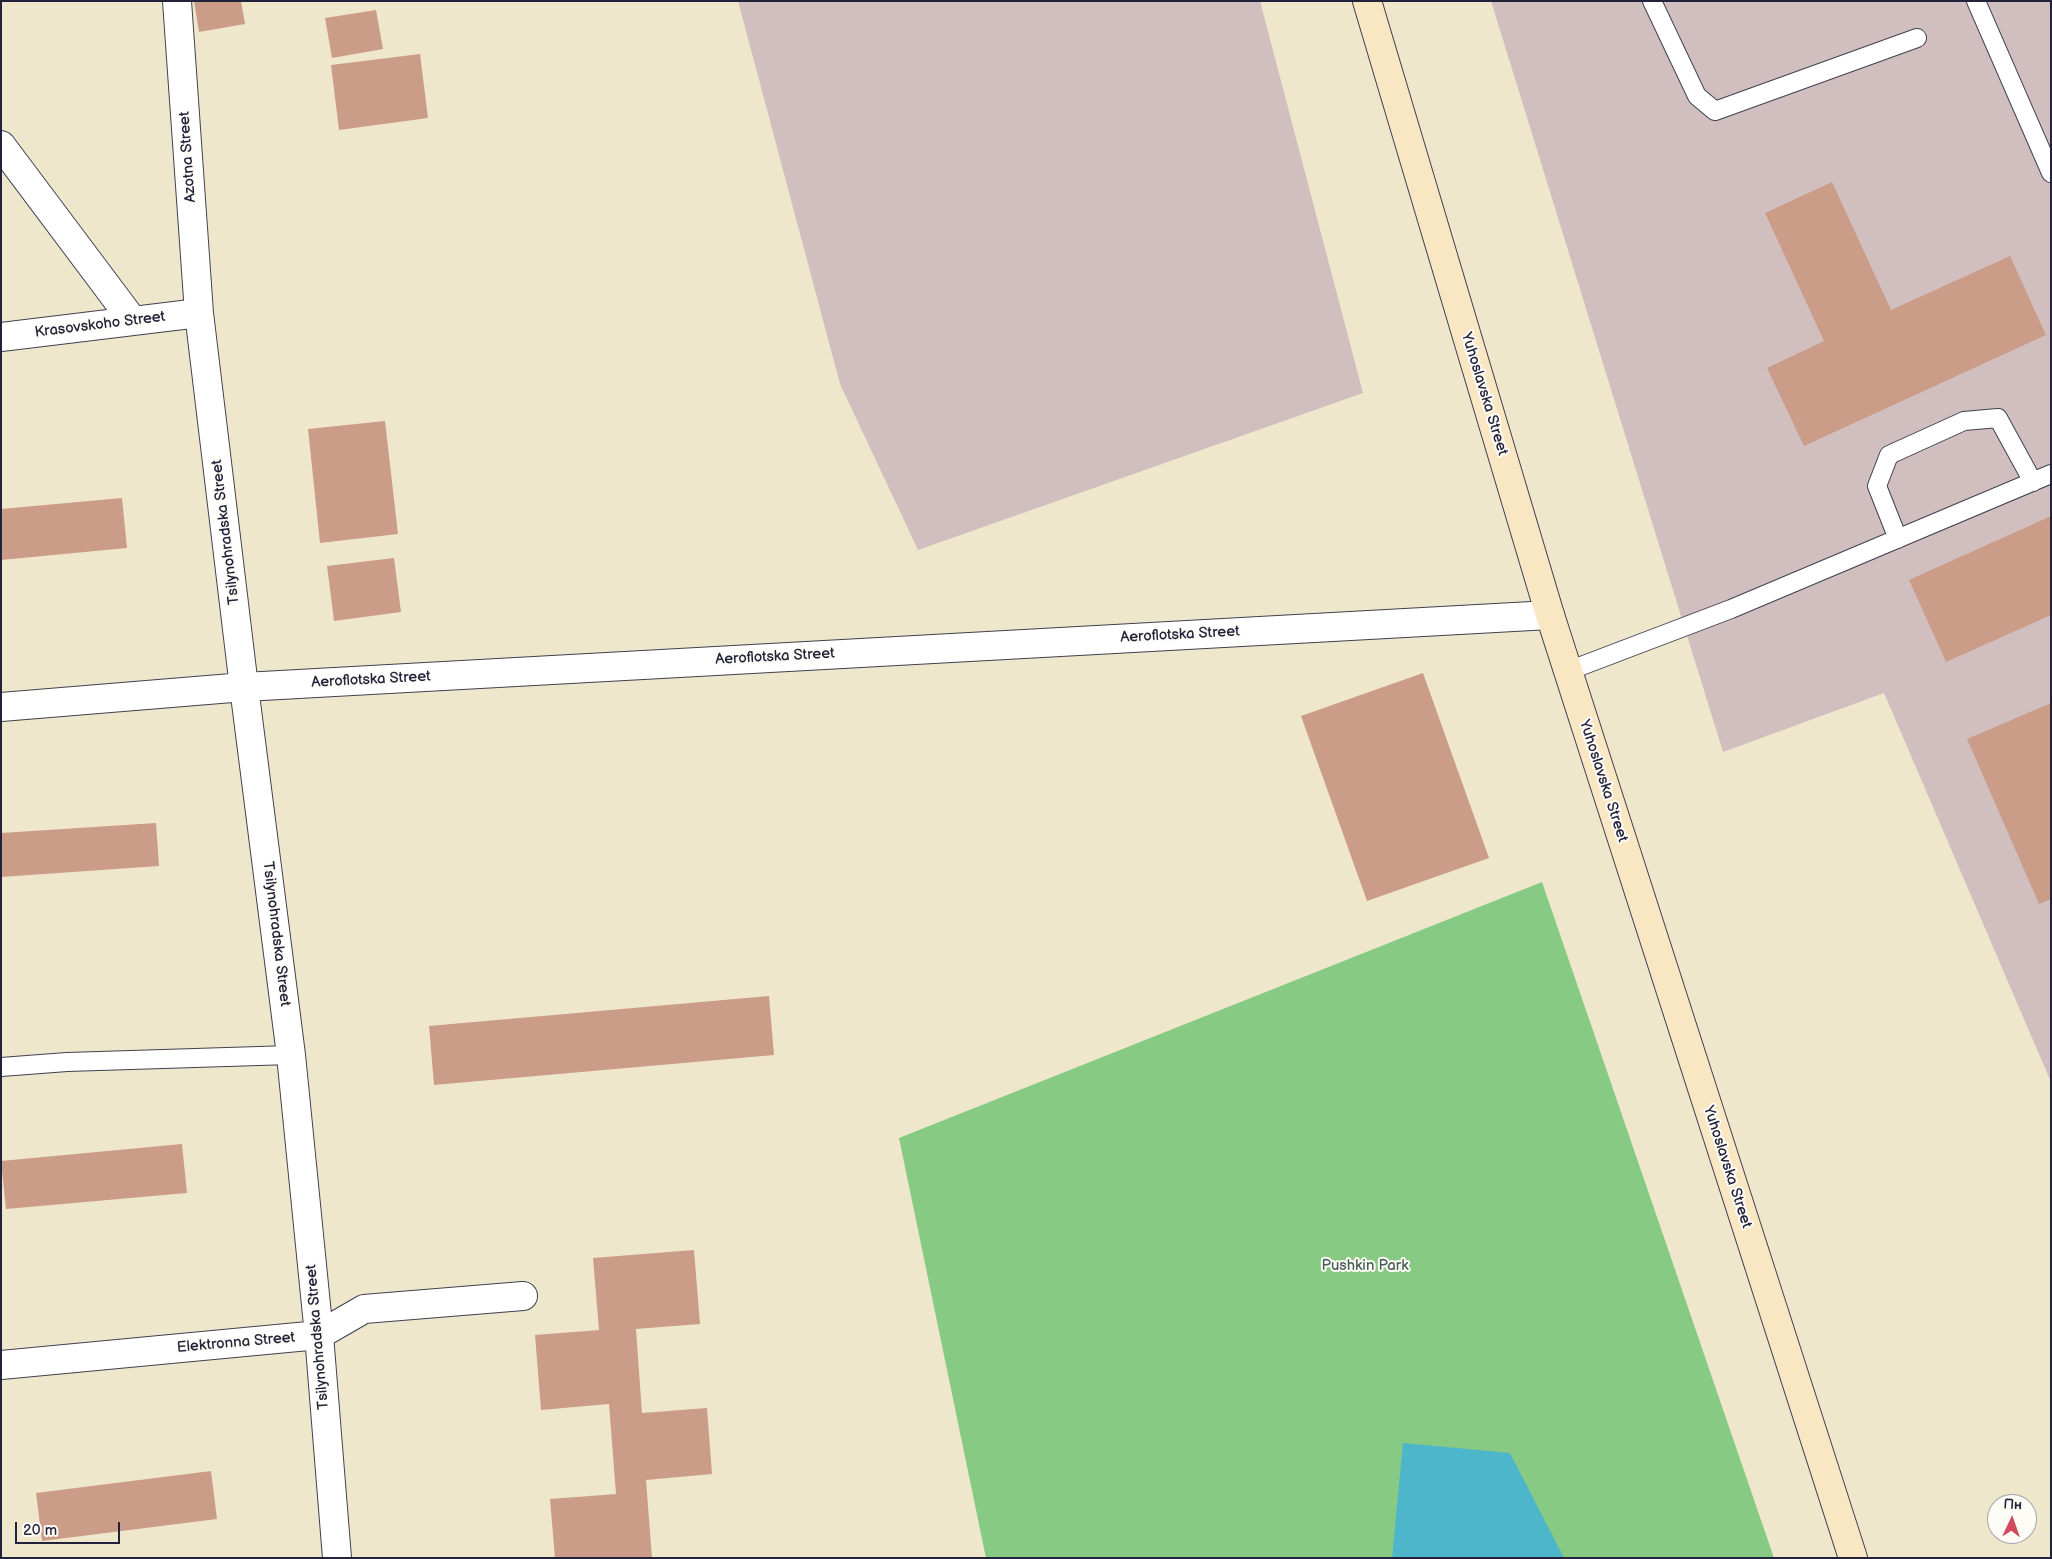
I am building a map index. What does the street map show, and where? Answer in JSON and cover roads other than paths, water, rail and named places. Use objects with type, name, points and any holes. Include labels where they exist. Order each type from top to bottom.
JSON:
[{"type":"street","name":"Azotna Street","points":[[177,1],[199,312]]},
{"type":"street","name":"Yuhoslavska Street","points":[[1367,1],[1550,615],[1853,1558]]},
{"type":"street","points":[[1,145],[133,321]]},
{"type":"street","name":"Krasovskoho Street","points":[[1,337],[199,312]]},
{"type":"street","name":"Tsilynohradska Street","points":[[199,312],[291,1055],[319,1335],[337,1558]]},
{"type":"street","name":"Aeroflotska Street","points":[[1,707],[244,687],[1550,615]]},
{"type":"street","name":"Elektronna Street","points":[[1,1365],[319,1335],[364,1309],[523,1296]]},
{"type":"lane","points":[[1652,1],[1697,96],[1715,112],[1917,38]]},
{"type":"lane","points":[[1976,1],[2051,172]]},
{"type":"lane","points":[[1898,538],[1877,486],[1889,455],[1964,421],[1998,418],[2033,482]]},
{"type":"lane","points":[[1568,671],[1731,610],[2051,474]]},
{"type":"lane","points":[[1,1067],[67,1062],[291,1055]]},
{"type":"water","points":[[1403,1443],[1510,1453],[1564,1558],[1392,1558]]},
{"type":"park label","name":"Pushkin Park","points":[[1365,1266]]}]
